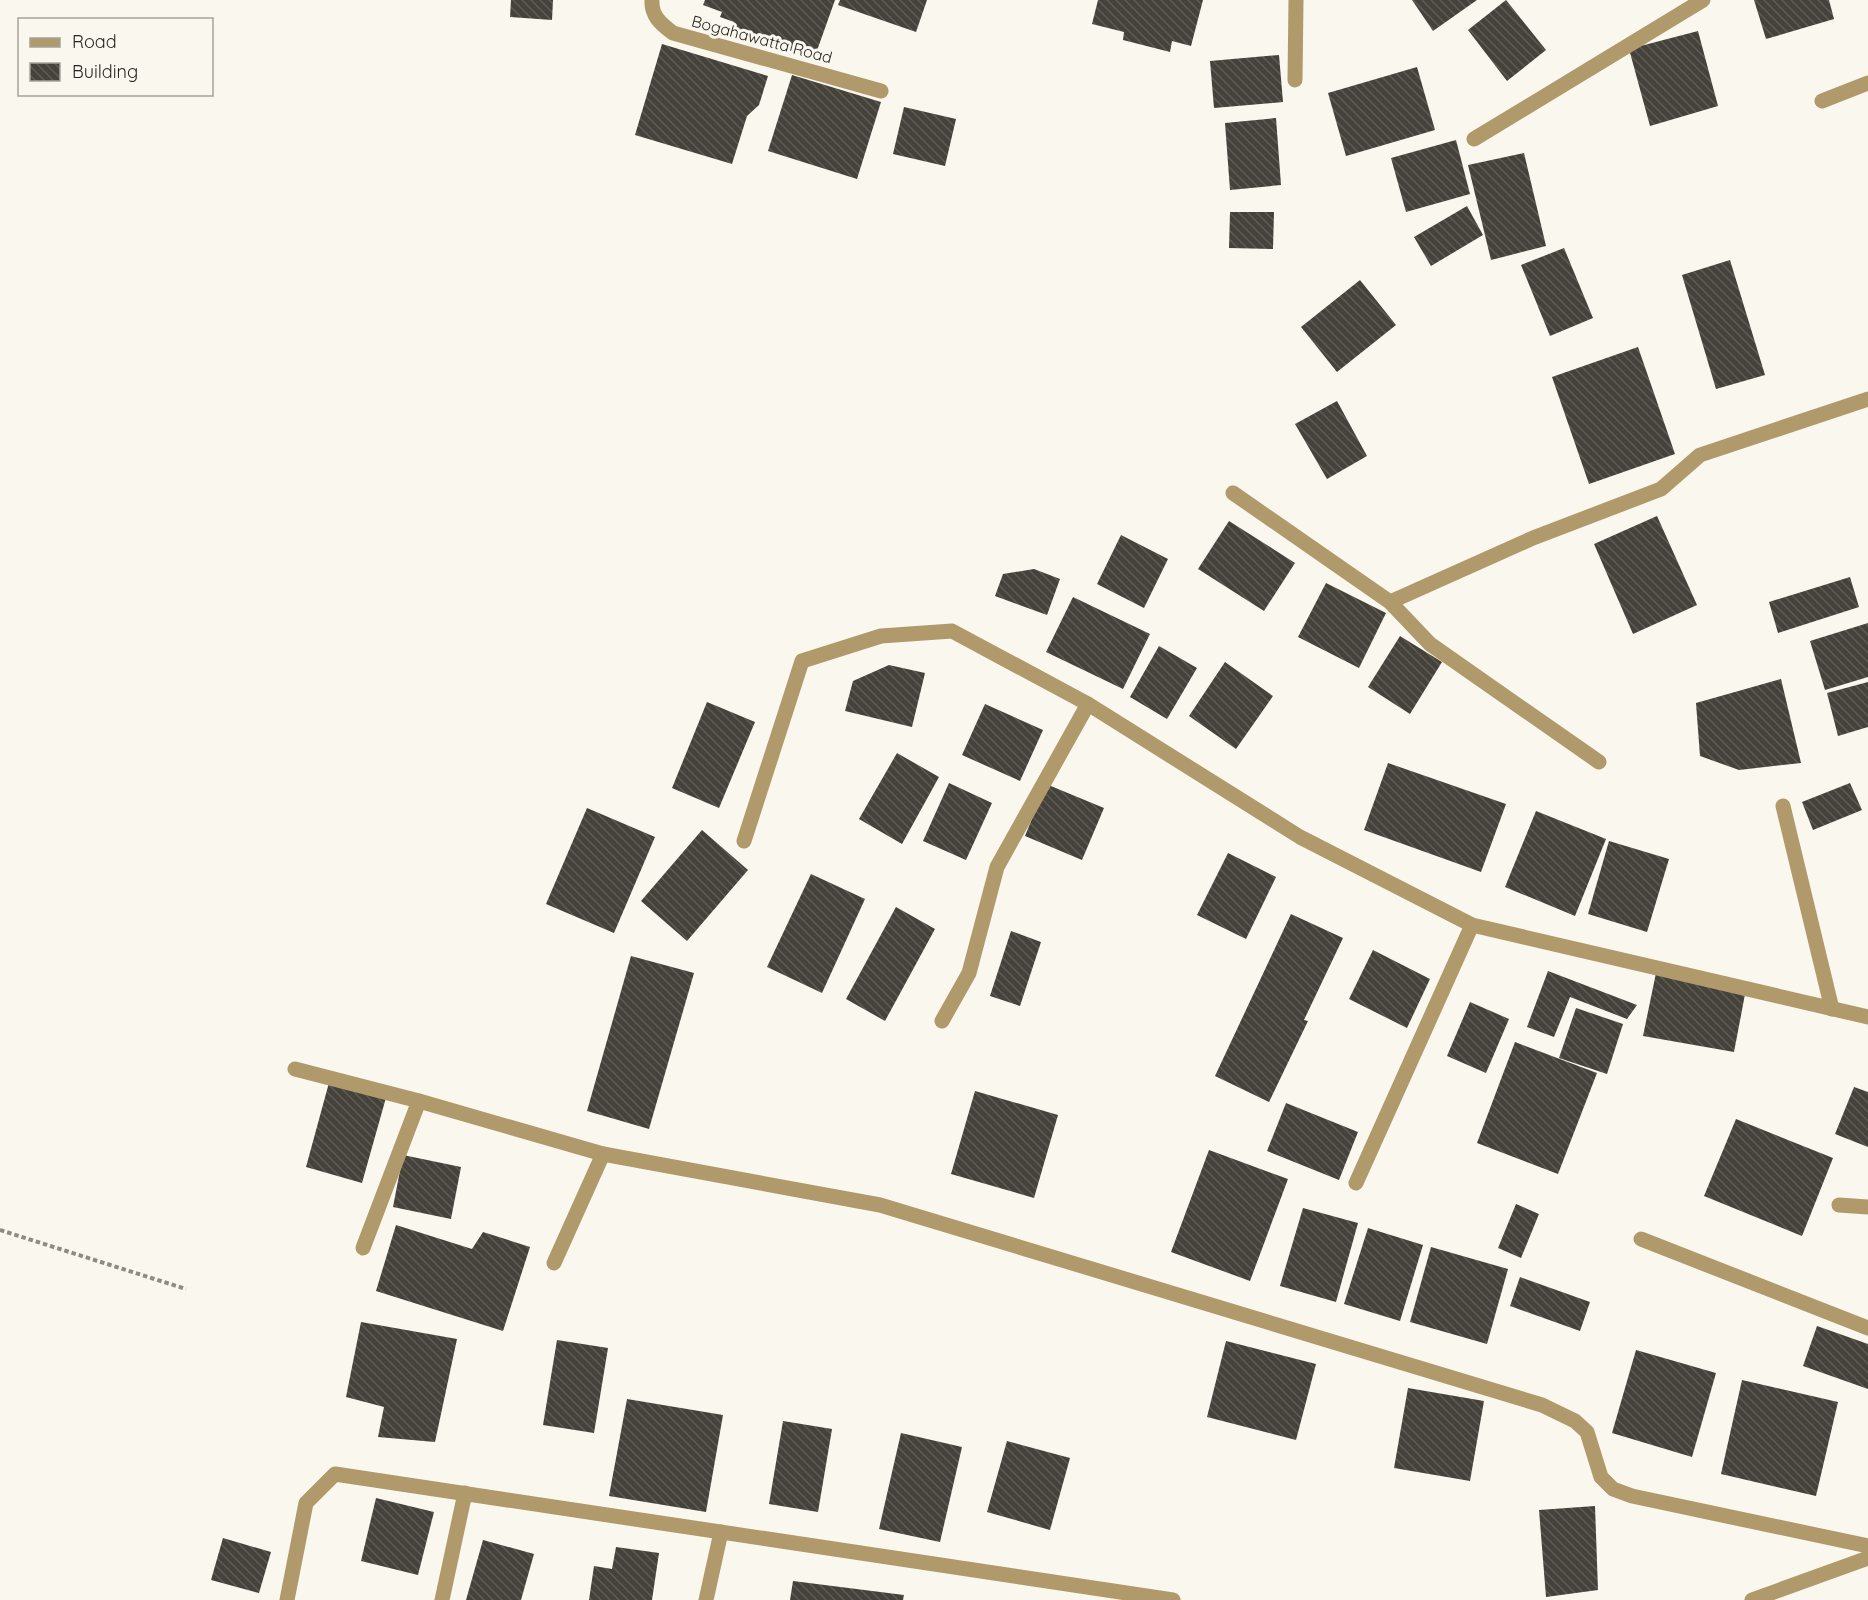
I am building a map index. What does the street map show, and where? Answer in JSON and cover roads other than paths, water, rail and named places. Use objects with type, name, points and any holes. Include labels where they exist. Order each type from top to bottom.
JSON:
[{"type":"street","name":"Bogahawatta Road","points":[[652,0],[658,22],[673,33],[881,90]]},
{"type":"street","points":[[1295,80],[1296,0]]},
{"type":"street","points":[[1474,139],[1703,0]]},
{"type":"street","points":[[1822,101],[1868,83]]},
{"type":"street","points":[[1390,602],[1533,538],[1661,489],[1701,455],[1868,399]]},
{"type":"street","points":[[1233,493],[1390,602],[1430,644],[1599,762]]},
{"type":"street","points":[[744,841],[802,661],[881,636],[952,631],[1088,704],[1300,837],[1472,925],[1868,1017]]},
{"type":"street","points":[[942,1021],[969,973],[997,867],[1088,704]]},
{"type":"street","points":[[1783,806],[1832,1009]]},
{"type":"street","points":[[1356,1183],[1472,925]]},
{"type":"street","points":[[295,1069],[419,1101],[603,1154],[880,1205],[1542,1405],[1575,1421],[1587,1432],[1601,1477],[1613,1489],[1632,1496],[1868,1546]]},
{"type":"street","points":[[363,1248],[419,1101]]},
{"type":"street","points":[[554,1263],[603,1154]]},
{"type":"street","points":[[1839,1205],[1868,1207]]},
{"type":"street","points":[[1641,1239],[1868,1328]]},
{"type":"street","points":[[287,1600],[306,1503],[335,1474],[1173,1600]]},
{"type":"street","points":[[442,1600],[465,1493]]},
{"type":"street","points":[[706,1600],[721,1532]]},
{"type":"street","points":[[1752,1600],[1868,1558]]}]
